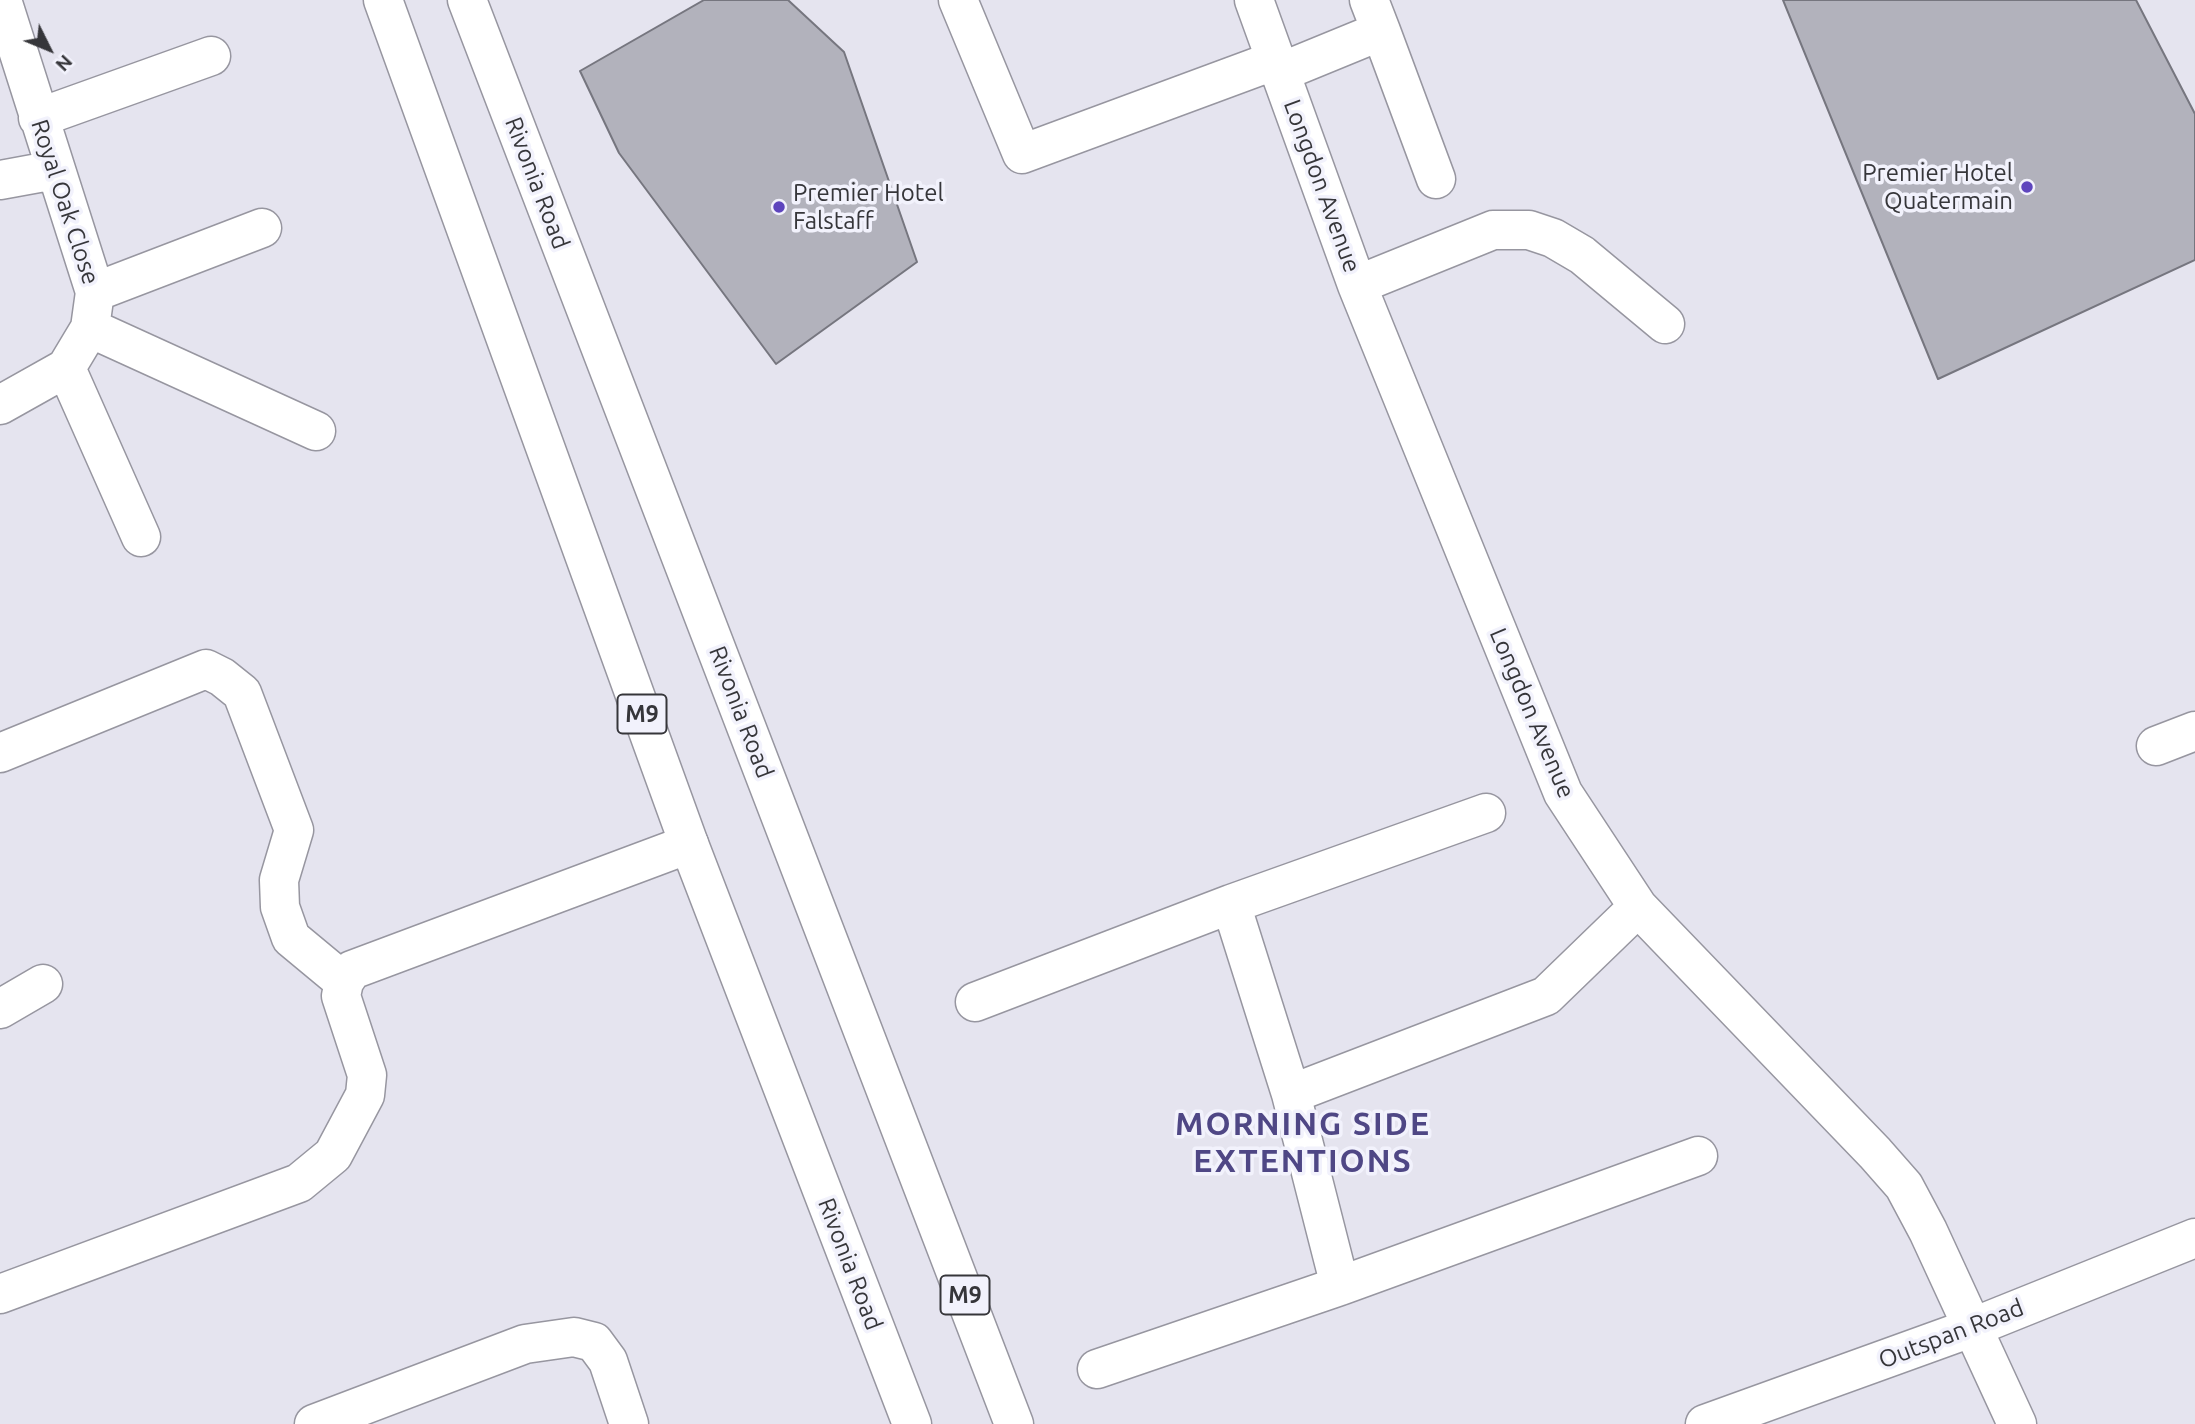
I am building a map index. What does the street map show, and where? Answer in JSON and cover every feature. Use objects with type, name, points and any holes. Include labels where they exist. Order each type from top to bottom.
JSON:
[{"type":"street","name":"Royal Oak Close","points":[[2,0],[55,170],[92,310]]},
{"type":"street","name":"Rivonia Road","points":[[383,0],[689,844],[912,1424]]},
{"type":"street","name":"Rivonia Road","points":[[467,0],[1014,1424]]},
{"type":"street","points":[[958,0],[1022,154],[1279,66],[1375,16],[1436,179]]},
{"type":"street","name":"Longdon Avenue","points":[[1254,0],[1357,285],[1563,793],[1638,907],[1904,1186],[1928,1231],[2017,1424]]},
{"type":"street","points":[[38,118],[211,56]]},
{"type":"street","points":[[0,180],[55,170]]},
{"type":"street","points":[[0,405],[66,368],[92,310],[262,228]]},
{"type":"street","points":[[1357,285],[1493,230],[1529,230],[1553,238],[1582,255],[1665,324]]},
{"type":"street","points":[[92,310],[316,431]]},
{"type":"street","points":[[66,368],[141,537]]},
{"type":"street","points":[[0,753],[206,670],[222,677],[242,693],[294,830],[279,880],[280,907],[291,938],[344,982]]},
{"type":"street","points":[[2156,746],[2195,731]]},
{"type":"street","points":[[975,1002],[1231,904],[1486,813]]},
{"type":"street","points":[[0,1294],[299,1183],[326,1165],[360,1107],[367,1083],[341,996],[344,982],[352,970],[689,844]]},
{"type":"street","points":[[1231,904],[1292,1094],[1340,1286]]},
{"type":"street","points":[[1292,1094],[1546,996],[1638,907]]},
{"type":"street","points":[[0,1009],[43,984]]},
{"type":"street","points":[[1097,1368],[1340,1286],[1698,1156]]},
{"type":"street","name":"Outspan Road","points":[[1705,1424],[1971,1328],[2195,1238]]},
{"type":"street","points":[[314,1424],[525,1344],[574,1337],[594,1342],[608,1361],[629,1424]]},
{"type":"building","name":"Premier Hotel Falstaff","points":[[704,0],[788,0],[844,52],[917,262],[776,364],[619,153],[580,71]]},
{"type":"building","name":"Premier Hotel Quatermain","points":[[1783,0],[2136,0],[2195,114],[2195,260],[1938,379]]},
{"type":"place","name":"Premier Hotel Quatermain","points":[[2027,187]]},
{"type":"place","name":"Premier Hotel Falstaff","points":[[779,207]]},
{"type":"district","name":"MORNING SIDE EXTENTIONS","points":[[1303,1142]]}]
